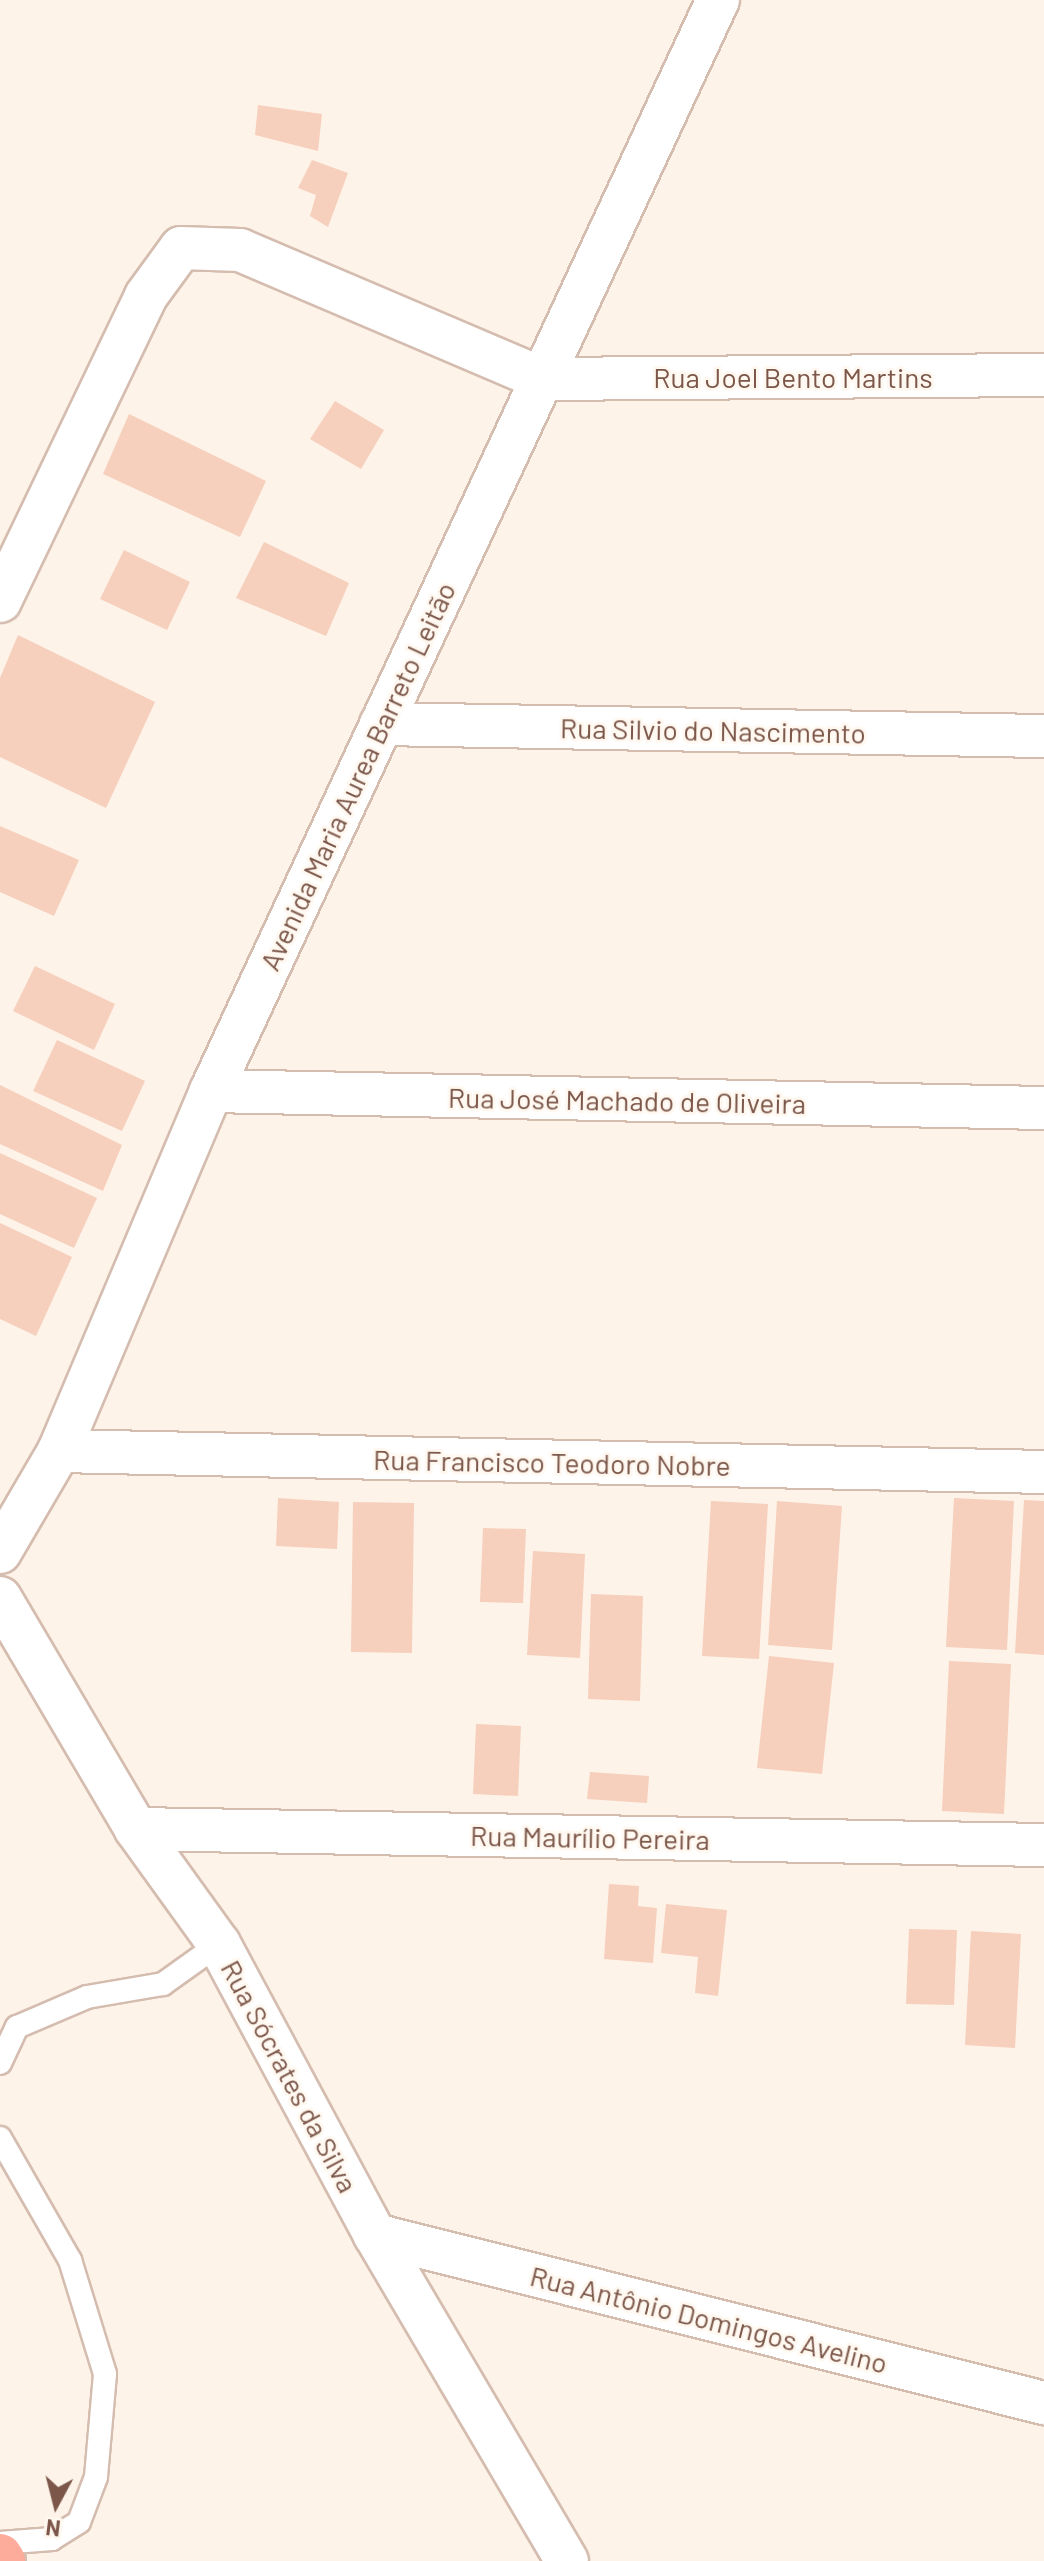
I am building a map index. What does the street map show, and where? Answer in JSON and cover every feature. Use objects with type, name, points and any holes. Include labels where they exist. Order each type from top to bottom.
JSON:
[{"type":"highway","points":[[0,2556],[3,2561]]},
{"type":"street","name":"Avenida Maria Aurea Barreto Leitão","points":[[0,1552],[59,1451],[211,1091],[718,0]]},
{"type":"street","points":[[0,601],[146,296],[181,248],[240,250],[542,379]]},
{"type":"street","name":"Rua Joel Bento Martins","points":[[542,379],[1044,375]]},
{"type":"street","name":"Rua Silvio do Nascimento","points":[[381,724],[1044,736]]},
{"type":"street","name":"Rua José Machado de Oliveira","points":[[211,1091],[1044,1108]]},
{"type":"street","name":"Rua Francisco Teodoro Nobre","points":[[59,1451],[1044,1472]]},
{"type":"street","name":"Rua Sócrates da Silva","points":[[0,1598],[136,1829],[219,1944],[375,2235],[567,2561]]},
{"type":"street","name":"Rua Maurílio Pereira","points":[[136,1829],[1044,1845]]},
{"type":"street","name":"Rua Antônio Domingos Avelino","points":[[375,2235],[1044,2403]]},
{"type":"lane","points":[[0,2063],[17,2027],[87,1997],[163,1984],[219,1944]]},
{"type":"lane","points":[[0,2138],[70,2260],[105,2374],[96,2477],[79,2522],[52,2539],[0,2543]]},
{"type":"building","points":[[258,105],[322,114],[318,151],[255,135]]},
{"type":"building","points":[[312,160],[348,173],[328,227],[310,216],[316,195],[298,188]]},
{"type":"building","points":[[335,401],[384,430],[361,469],[310,439]]},
{"type":"building","points":[[129,414],[266,481],[240,537],[103,474]]},
{"type":"building","points":[[264,542],[349,583],[326,636],[236,598]]},
{"type":"building","points":[[124,550],[190,582],[167,630],[100,599]]},
{"type":"building","points":[[18,635],[155,702],[106,808],[0,757],[0,678]]},
{"type":"building","points":[[0,826],[79,860],[54,916],[0,892]]},
{"type":"building","points":[[35,966],[115,1004],[94,1050],[13,1011]]},
{"type":"building","points":[[57,1040],[145,1081],[122,1131],[33,1091]]},
{"type":"building","points":[[0,1085],[122,1145],[103,1191],[0,1144]]},
{"type":"building","points":[[0,1153],[97,1198],[74,1248],[0,1214]]},
{"type":"building","points":[[0,1223],[72,1257],[36,1336],[0,1319]]},
{"type":"building","points":[[278,1498],[339,1502],[337,1549],[276,1546]]},
{"type":"building","points":[[954,1498],[1014,1501],[1007,1650],[946,1647]]},
{"type":"building","points":[[1024,1500],[1044,1501],[1044,1655],[1015,1653]]},
{"type":"building","points":[[711,1501],[768,1504],[759,1659],[702,1656]]},
{"type":"building","points":[[777,1501],[842,1506],[832,1650],[768,1645]]},
{"type":"building","points":[[353,1502],[414,1503],[412,1653],[351,1652]]},
{"type":"building","points":[[483,1528],[526,1529],[523,1603],[480,1602]]},
{"type":"building","points":[[533,1551],[585,1554],[580,1658],[527,1655]]},
{"type":"building","points":[[591,1594],[643,1596],[640,1701],[588,1699]]},
{"type":"building","points":[[769,1656],[834,1663],[822,1774],[757,1768]]},
{"type":"building","points":[[949,1661],[1011,1664],[1004,1814],[942,1811]]},
{"type":"building","points":[[476,1724],[521,1726],[518,1796],[473,1794]]},
{"type":"building","points":[[590,1772],[649,1776],[647,1803],[587,1799]]},
{"type":"building","points":[[609,1884],[639,1886],[638,1906],[657,1908],[653,1963],[604,1959]]},
{"type":"building","points":[[666,1904],[727,1910],[718,1996],[695,1993],[698,1957],[661,1953]]},
{"type":"building","points":[[909,1929],[957,1930],[954,2005],[906,2004]]},
{"type":"building","points":[[971,1931],[1021,1934],[1015,2048],[965,2045]]}]
